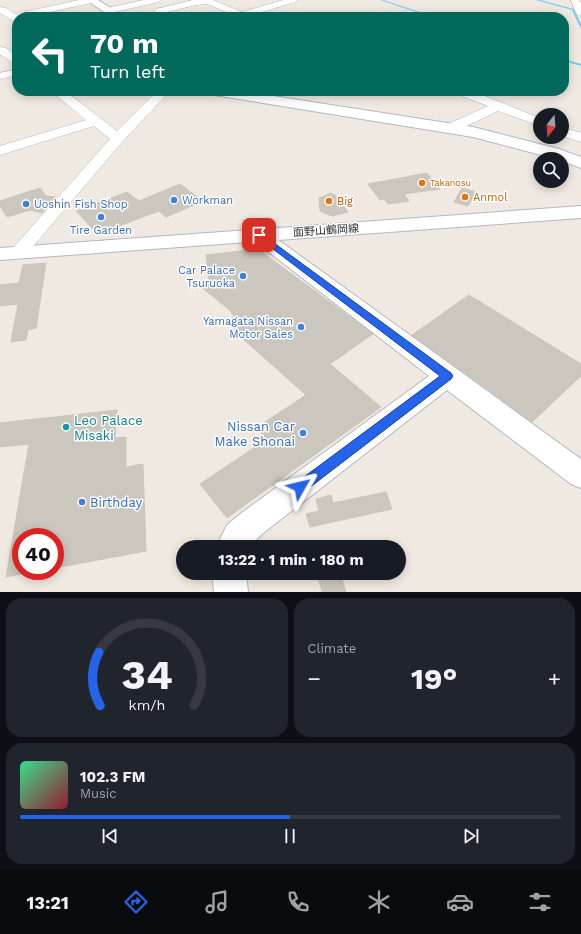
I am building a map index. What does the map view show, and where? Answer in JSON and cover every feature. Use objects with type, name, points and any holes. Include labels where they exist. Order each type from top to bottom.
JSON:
[{"type":"street","points":[[41,12],[91,0],[113,12]]},
{"type":"street","points":[[110,10],[140,2],[156,0]]},
{"type":"street","points":[[250,12],[293,0]]},
{"type":"street","points":[[575,0],[581,12]]},
{"type":"street","points":[[140,2],[159,11],[196,2],[208,1],[231,12]]},
{"type":"street","points":[[258,9],[266,12]]},
{"type":"street","points":[[0,10],[3,10],[12,16]]},
{"type":"street","points":[[1,50],[12,47]]},
{"type":"street","points":[[1,50],[12,58]]},
{"type":"street","points":[[0,76],[12,73]]},
{"type":"street","points":[[64,96],[118,138]]},
{"type":"street","points":[[9,253],[159,96]]},
{"type":"street","points":[[246,96],[489,135],[541,149],[581,163]]},
{"type":"street","points":[[473,96],[533,119]]},
{"type":"street","points":[[450,128],[498,106]]},
{"type":"street","points":[[0,151],[96,121]]},
{"type":"street","points":[[569,134],[581,138]]},
{"type":"street","name":"面野山鶴岡線","points":[[9,253],[581,212]]},
{"type":"street","points":[[259,235],[581,476]]},
{"type":"street","points":[[236,540],[251,524],[448,376]]},
{"type":"street","points":[[230,580],[231,592]]},
{"type":"building","points":[[427,173],[440,189],[404,194],[409,201],[388,204],[384,199],[380,200],[368,184]]},
{"type":"building","points":[[180,184],[203,201],[166,217],[159,211],[108,230],[93,229],[76,211],[127,192],[139,201]]},
{"type":"building","name":"Uoshin Fish Shop","points":[[40,188],[46,196],[56,197],[42,213],[30,210],[7,217],[0,206],[0,201]]},
{"type":"building","name":"Anmol","points":[[462,188],[476,192],[468,206],[454,202]]},
{"type":"building","name":"Big","points":[[331,193],[336,196],[348,212],[332,216],[320,211],[319,198]]},
{"type":"building","points":[[258,249],[373,334],[330,364],[381,407],[227,518],[200,484],[267,439],[256,428],[306,395],[233,330],[244,324],[231,313],[232,312],[200,286],[209,281],[206,255]]},
{"type":"building","points":[[46,263],[36,328],[28,330],[26,340],[11,342],[18,304],[0,306],[0,285],[19,283],[23,265]]},
{"type":"building","points":[[469,295],[581,364],[581,376],[532,422],[412,335]]},
{"type":"building","name":"Birthday","points":[[117,410],[115,438],[126,437],[126,467],[143,464],[146,551],[64,566],[64,528],[14,528],[29,444],[0,447],[0,423]]},
{"type":"building","points":[[386,492],[392,509],[310,527],[306,514],[319,511],[316,499],[331,495],[333,503]]},
{"type":"building","name":"Birthday","points":[[12,542],[12,576],[6,577]]},
{"type":"building","points":[[319,580],[342,580],[346,592],[322,592]]},
{"type":"waterway","points":[[381,0],[418,12]]},
{"type":"waterway","points":[[537,0],[573,10],[581,27]]},
{"type":"waterway","points":[[569,61],[581,65]]},
{"type":"place","name":"Takanosu","points":[[422,183]]},
{"type":"place","name":"Anmol","points":[[465,197]]},
{"type":"place","name":"Workman","points":[[174,200]]},
{"type":"place","name":"Big","points":[[329,201]]},
{"type":"place","name":"Uoshin Fish Shop","points":[[26,204]]},
{"type":"place","name":"Tire Garden","points":[[101,217]]},
{"type":"place","name":"Car Palace Tsuruoka","points":[[243,276]]},
{"type":"place","name":"Yamagata Nissan Motor Sales","points":[[301,327]]},
{"type":"place","name":"Leo Palace Misaki","points":[[66,427]]},
{"type":"place","name":"Nissan Car Make Shonai","points":[[303,433]]},
{"type":"place","name":"Birthday","points":[[82,502]]},
{"type":"route","points":[[259,235],[448,376],[300,487]]}]
